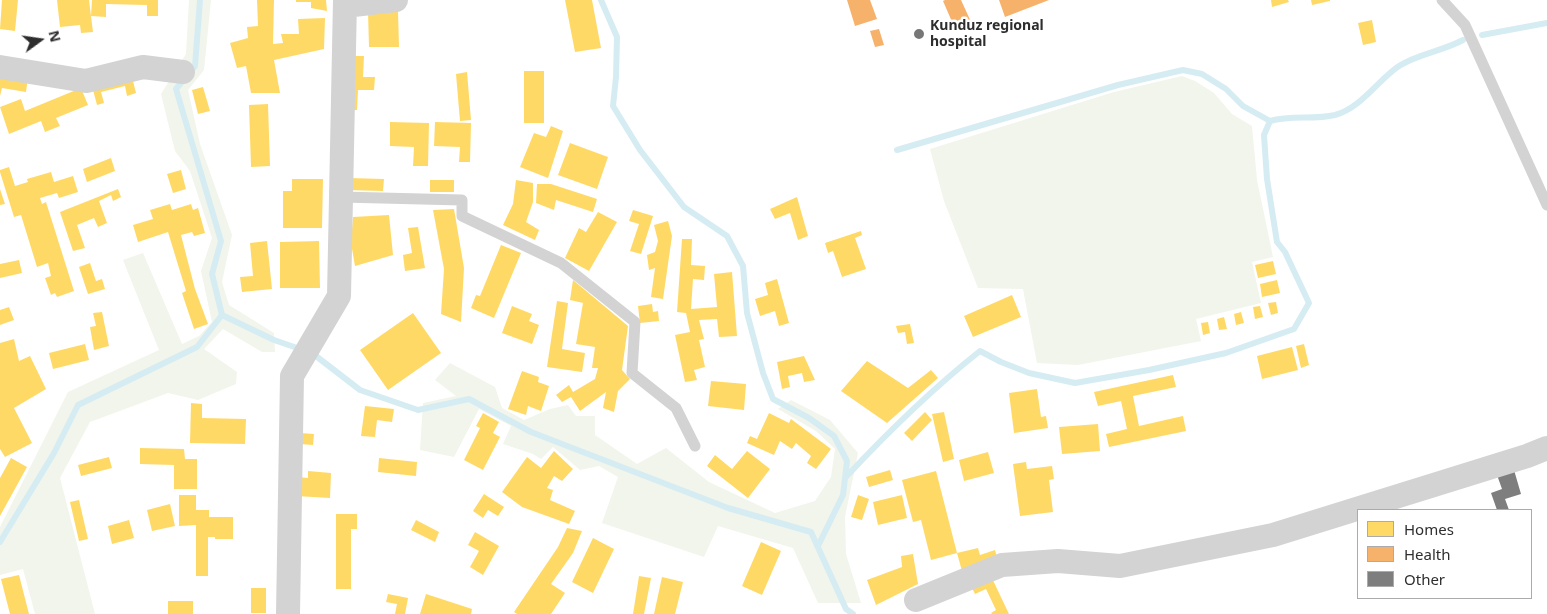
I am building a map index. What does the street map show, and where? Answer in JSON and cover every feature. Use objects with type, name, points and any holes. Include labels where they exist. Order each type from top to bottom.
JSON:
[{"type":"street","points":[[288,614],[292,376],[339,296],[345,3],[396,0]]},
{"type":"street","points":[[0,67],[86,81],[143,67],[183,72]]},
{"type":"street","points":[[916,600],[1002,565],[1058,561],[1120,566],[1273,535],[1527,456],[1547,448]]},
{"type":"lane","points":[[1442,0],[1465,25],[1547,205]]},
{"type":"lane","points":[[341,196],[462,200],[462,216],[561,263],[635,322],[632,373],[676,408],[695,446]]},
{"type":"shaded area","points":[[189,0],[211,0],[204,70],[188,90],[200,144],[232,235],[222,282],[229,305],[274,333],[275,352],[262,352],[223,329],[204,349],[237,372],[236,384],[198,400],[168,393],[90,422],[60,478],[95,614],[35,614],[23,569],[0,575],[0,527],[68,392],[159,350],[123,260],[143,253],[182,344],[199,336],[212,322],[201,271],[212,238],[190,171],[175,151],[161,94],[186,54]]},
{"type":"shaded area","points":[[1182,76],[1195,81],[1214,93],[1232,114],[1252,126],[1257,180],[1273,257],[1252,262],[1261,303],[1196,319],[1201,341],[1078,365],[1037,363],[1023,289],[978,288],[944,201],[930,149],[1114,92]]},
{"type":"shaded area","points":[[450,363],[495,387],[502,408],[524,420],[550,409],[568,405],[576,416],[595,416],[595,435],[637,464],[666,448],[709,482],[775,513],[815,501],[831,477],[835,449],[816,431],[778,409],[791,400],[830,420],[858,453],[845,517],[846,554],[861,603],[818,603],[793,548],[718,526],[704,557],[602,523],[618,477],[599,466],[580,470],[553,447],[541,459],[533,454],[503,444],[511,426],[479,409],[454,457],[420,450],[423,403],[456,396],[435,380]]},
{"type":"building: Homes","points":[[2,0],[18,0],[15,31],[0,29]]},
{"type":"building: Homes","points":[[57,0],[89,0],[93,32],[81,33],[80,25],[60,27]]},
{"type":"building: Homes","points":[[92,0],[158,0],[158,16],[147,16],[147,5],[106,4],[106,17],[91,16]]},
{"type":"building: Homes","points":[[257,0],[274,0],[273,44],[283,43],[281,34],[299,34],[298,19],[325,18],[324,49],[274,60],[280,93],[251,93],[246,66],[237,68],[230,43],[248,38],[247,27],[258,26]]},
{"type":"building: Homes","points":[[296,0],[326,0],[327,11],[311,8],[311,2],[296,2]]},
{"type":"building: Homes","points":[[565,0],[592,0],[601,48],[575,52]]},
{"type":"building: Homes","points":[[1271,0],[1288,0],[1289,2],[1272,7]]},
{"type":"building: Homes","points":[[1311,0],[1330,0],[1330,1],[1312,5]]},
{"type":"building: Homes","points":[[368,11],[398,11],[399,47],[369,47]]},
{"type":"building: Homes","points":[[1372,20],[1376,42],[1363,45],[1358,23]]},
{"type":"building: Homes","points":[[349,56],[364,56],[363,77],[375,77],[374,90],[358,90],[357,110],[347,110]]},
{"type":"building: Homes","points":[[524,71],[544,71],[544,123],[524,123]]},
{"type":"building: Homes","points":[[467,72],[471,120],[460,121],[456,74]]},
{"type":"building: Homes","points":[[0,74],[28,77],[26,92],[2,88],[0,96]]},
{"type":"building: Homes","points":[[133,81],[136,93],[127,96],[125,86],[101,92],[104,103],[97,105],[92,86]]},
{"type":"building: Homes","points":[[203,87],[210,111],[198,114],[192,90]]},
{"type":"building: Homes","points":[[81,88],[88,105],[56,118],[60,126],[45,132],[41,121],[9,134],[0,107],[21,99],[25,111]]},
{"type":"building: Homes","points":[[268,104],[270,166],[251,167],[249,105]]},
{"type":"building: Homes","points":[[390,122],[429,123],[428,166],[413,166],[414,147],[390,146]]},
{"type":"building: Homes","points":[[435,122],[471,123],[470,162],[459,162],[460,147],[434,146]]},
{"type":"building: Homes","points":[[551,126],[563,131],[548,178],[520,167],[534,133],[546,137]]},
{"type":"building: Homes","points":[[570,143],[608,157],[597,189],[558,175]]},
{"type":"building: Homes","points":[[111,158],[115,171],[87,182],[83,169]]},
{"type":"building: Homes","points":[[9,167],[15,186],[28,182],[27,179],[51,172],[54,182],[73,176],[78,192],[59,198],[57,193],[40,198],[42,204],[46,202],[74,291],[57,297],[55,293],[51,295],[45,278],[51,276],[48,263],[37,267],[21,215],[14,217],[0,172],[0,170]]},
{"type":"building: Homes","points":[[181,170],[186,189],[173,193],[167,174]]},
{"type":"building: Homes","points":[[348,178],[384,179],[383,191],[348,190]]},
{"type":"building: Homes","points":[[292,179],[323,179],[322,228],[283,228],[283,191],[292,191]]},
{"type":"building: Homes","points":[[430,180],[454,180],[454,192],[430,192]]},
{"type":"building: Homes","points":[[516,180],[533,183],[533,202],[526,222],[539,230],[535,240],[503,225],[513,204]]},
{"type":"building: Homes","points":[[537,184],[551,184],[597,199],[593,212],[556,200],[554,210],[536,203]]},
{"type":"building: Homes","points":[[0,189],[5,204],[0,205]]},
{"type":"building: Homes","points":[[118,189],[121,197],[113,201],[111,195],[99,201],[107,223],[98,227],[94,218],[77,225],[85,248],[73,251],[60,212]]},
{"type":"building: Homes","points":[[797,197],[808,236],[798,240],[790,213],[775,219],[770,209]]},
{"type":"building: Homes","points":[[170,204],[172,210],[191,204],[193,210],[198,208],[205,233],[194,236],[192,232],[181,235],[195,289],[208,324],[194,329],[182,293],[186,291],[168,232],[138,242],[133,225],[153,219],[150,210]]},
{"type":"building: Homes","points":[[454,209],[464,268],[461,322],[441,314],[444,269],[433,210]]},
{"type":"building: Homes","points":[[633,210],[653,216],[641,254],[630,251],[639,224],[629,221]]},
{"type":"building: Homes","points":[[598,212],[617,222],[589,271],[565,258],[579,228],[586,232]]},
{"type":"building: Homes","points":[[389,215],[393,255],[355,266],[351,243],[353,217]]},
{"type":"building: Homes","points":[[668,221],[672,236],[663,299],[651,297],[655,268],[649,270],[647,255],[655,252],[658,241],[654,225]]},
{"type":"building: Homes","points":[[418,227],[425,268],[405,271],[403,255],[412,253],[408,228]]},
{"type":"building: Homes","points":[[861,231],[862,235],[855,238],[866,269],[842,277],[833,251],[828,253],[825,243]]},
{"type":"building: Homes","points":[[682,239],[692,239],[691,265],[705,266],[704,280],[693,279],[691,309],[717,307],[714,274],[732,272],[737,336],[719,337],[717,319],[699,320],[704,339],[699,340],[705,367],[694,370],[697,380],[685,382],[675,335],[690,332],[686,313],[677,312]]},
{"type":"building: Homes","points":[[267,241],[272,289],[242,292],[240,277],[253,276],[250,243]]},
{"type":"building: Homes","points":[[319,241],[320,288],[280,288],[280,242]]},
{"type":"building: Homes","points":[[501,245],[521,253],[494,318],[471,308],[476,295],[480,296]]},
{"type":"building: Homes","points":[[19,260],[22,273],[0,278],[0,264]]},
{"type":"building: Homes","points":[[1273,261],[1276,274],[1258,278],[1255,265]]},
{"type":"building: Homes","points":[[90,263],[96,281],[102,279],[105,289],[88,294],[79,267]]},
{"type":"building: Homes","points":[[777,279],[789,323],[779,326],[775,311],[760,316],[755,299],[768,295],[765,283]]},
{"type":"building: Homes","points":[[573,280],[628,326],[622,370],[630,379],[618,391],[614,412],[603,408],[606,392],[580,411],[571,397],[562,402],[556,395],[569,385],[573,392],[595,379],[598,368],[592,368],[595,347],[576,344],[583,303],[570,300]]},
{"type":"building: Homes","points":[[1277,280],[1280,293],[1262,297],[1260,284]]},
{"type":"building: Homes","points":[[1012,295],[1021,317],[973,337],[964,316]]},
{"type":"building: Homes","points":[[557,301],[568,303],[562,349],[585,353],[582,372],[547,367]]},
{"type":"building: Homes","points":[[1276,302],[1278,313],[1271,315],[1268,303]]},
{"type":"building: Homes","points":[[652,304],[653,312],[658,311],[659,321],[640,323],[638,306]]},
{"type":"building: Homes","points":[[512,306],[532,314],[529,321],[539,325],[532,344],[502,333]]},
{"type":"building: Homes","points":[[1260,306],[1263,317],[1255,319],[1253,307]]},
{"type":"building: Homes","points":[[9,307],[14,320],[0,325],[0,310]]},
{"type":"building: Homes","points":[[102,312],[109,346],[94,350],[90,327],[96,326],[93,313]]},
{"type":"building: Homes","points":[[1241,312],[1244,323],[1236,325],[1234,314]]},
{"type":"building: Homes","points":[[413,313],[441,353],[388,390],[360,350]]},
{"type":"building: Homes","points":[[1224,317],[1227,329],[1219,330],[1217,319]]},
{"type":"building: Homes","points":[[1208,322],[1210,333],[1203,335],[1201,323]]},
{"type":"building: Homes","points":[[910,324],[914,343],[907,344],[905,332],[898,333],[896,326]]},
{"type":"building: Homes","points":[[14,339],[19,361],[30,356],[46,389],[14,408],[32,443],[5,457],[0,449],[0,343]]},
{"type":"building: Homes","points":[[85,344],[89,360],[53,369],[49,353]]},
{"type":"building: Homes","points":[[1304,344],[1309,365],[1301,368],[1296,346]]},
{"type":"building: Homes","points":[[1292,347],[1298,370],[1262,379],[1257,356]]},
{"type":"building: Homes","points":[[804,356],[815,380],[804,382],[802,373],[788,376],[790,387],[782,389],[777,362]]},
{"type":"building: Homes","points":[[867,361],[908,388],[931,370],[938,378],[887,423],[841,391]]},
{"type":"building: Homes","points":[[522,371],[539,377],[538,382],[549,386],[541,411],[528,406],[526,415],[508,409]]},
{"type":"building: Homes","points":[[1173,375],[1176,387],[1133,396],[1139,426],[1183,416],[1186,431],[1109,447],[1106,434],[1127,429],[1121,401],[1098,406],[1094,392]]},
{"type":"building: Homes","points":[[711,381],[746,384],[744,410],[708,406]]},
{"type":"building: Homes","points":[[1037,389],[1041,417],[1046,416],[1048,428],[1014,433],[1009,393]]},
{"type":"building: Homes","points":[[191,403],[202,404],[202,418],[246,419],[245,444],[190,443]]},
{"type":"building: Homes","points":[[365,406],[394,409],[392,422],[377,420],[375,437],[361,436]]},
{"type":"building: Homes","points":[[925,412],[932,420],[912,441],[904,433]]},
{"type":"building: Homes","points":[[944,412],[954,459],[943,462],[932,414]]},
{"type":"building: Homes","points":[[483,413],[499,422],[493,433],[500,437],[483,470],[464,460],[480,428],[476,426]]},
{"type":"building: Homes","points":[[769,413],[789,423],[791,419],[831,449],[816,469],[807,463],[811,456],[796,443],[792,449],[780,441],[774,455],[747,443],[750,436],[757,439]]},
{"type":"building: Homes","points":[[1098,424],[1100,451],[1062,454],[1059,427]]},
{"type":"building: Homes","points":[[300,433],[314,434],[313,445],[300,444]]},
{"type":"building: Homes","points":[[140,448],[184,449],[185,459],[197,459],[197,489],[174,489],[174,465],[140,464]]},
{"type":"building: Homes","points":[[554,451],[573,469],[562,481],[554,476],[547,488],[553,490],[550,500],[575,511],[569,524],[522,507],[502,492],[527,457],[541,468]]},
{"type":"building: Homes","points":[[747,451],[770,469],[748,498],[707,466],[715,455],[732,469]]},
{"type":"building: Homes","points":[[988,452],[994,473],[964,481],[959,460]]},
{"type":"building: Homes","points":[[109,457],[112,468],[81,476],[78,465]]},
{"type":"building: Homes","points":[[11,458],[27,467],[0,516],[0,478]]},
{"type":"building: Homes","points":[[379,458],[417,462],[416,476],[378,472]]},
{"type":"building: Homes","points":[[1026,462],[1027,469],[1052,466],[1054,479],[1049,480],[1053,512],[1020,516],[1013,464]]},
{"type":"building: Homes","points":[[890,470],[893,480],[869,487],[866,477]]},
{"type":"building: Homes","points":[[308,471],[331,473],[330,498],[296,496],[297,477],[308,478]]},
{"type":"building: Homes","points":[[936,471],[957,553],[931,560],[921,520],[913,522],[902,480]]},
{"type":"building: Homes","points":[[484,494],[504,507],[498,516],[488,510],[483,518],[473,511]]},
{"type":"building: Homes","points":[[179,495],[196,495],[196,510],[209,510],[209,517],[233,517],[233,539],[208,537],[208,576],[196,576],[196,525],[179,526]]},
{"type":"building: Homes","points":[[858,495],[869,499],[862,520],[851,517]]},
{"type":"building: Homes","points":[[902,495],[907,518],[878,525],[873,502]]},
{"type":"building: Homes","points":[[79,500],[88,539],[79,541],[70,502]]},
{"type":"building: Homes","points":[[170,504],[175,526],[152,531],[147,510]]},
{"type":"building: Homes","points":[[336,514],[357,514],[357,529],[351,529],[351,589],[336,589]]},
{"type":"building: Homes","points":[[129,520],[134,538],[112,544],[108,526]]},
{"type":"building: Homes","points":[[416,520],[439,532],[435,542],[411,530]]},
{"type":"building: Homes","points":[[567,528],[582,531],[573,553],[551,584],[565,593],[551,614],[517,614],[514,612],[558,547]]},
{"type":"building: Homes","points":[[475,532],[499,546],[483,575],[470,567],[479,551],[468,545]]},
{"type":"building: Homes","points":[[593,538],[614,549],[593,593],[572,582]]},
{"type":"building: Homes","points":[[761,542],[781,551],[762,595],[742,586]]},
{"type":"building: Homes","points":[[978,548],[980,555],[995,550],[998,561],[962,571],[957,553]]},
{"type":"building: Homes","points":[[913,554],[918,584],[876,605],[867,580],[902,567],[901,556]]},
{"type":"building: Homes","points":[[990,574],[1009,614],[992,614],[996,610],[986,589],[975,594],[970,584]]},
{"type":"building: Homes","points":[[19,575],[29,614],[10,614],[1,579]]},
{"type":"building: Homes","points":[[639,576],[651,578],[644,614],[633,614]]},
{"type":"building: Homes","points":[[662,577],[683,582],[675,614],[654,614]]},
{"type":"building: Homes","points":[[251,588],[266,588],[266,613],[251,613]]},
{"type":"building: Homes","points":[[388,594],[408,598],[405,614],[395,614],[397,604],[386,602]]},
{"type":"building: Homes","points":[[426,594],[472,609],[471,614],[420,614]]},
{"type":"building: Homes","points":[[168,601],[193,601],[193,614],[168,614]]},
{"type":"building: Health","points":[[847,0],[870,0],[877,19],[855,26]]},
{"type":"building: Health","points":[[961,0],[972,24],[956,31],[943,1]]},
{"type":"building: Health","points":[[999,0],[1049,0],[1005,17]]},
{"type":"building: Health","points":[[879,29],[884,45],[875,47],[870,31]]},
{"type":"building: Other","points":[[1514,470],[1521,494],[1505,499],[1509,509],[1497,509],[1491,493],[1502,489],[1497,475]]},
{"type":"waterway","points":[[0,542],[54,453],[78,405],[197,347],[222,315],[212,274],[221,241],[176,89],[195,66],[200,0]]},
{"type":"waterway","points":[[601,0],[617,37],[613,106],[640,150],[684,207],[727,236],[743,266],[747,313],[763,373],[773,399],[809,418],[834,436],[847,461],[843,495],[818,546]]},
{"type":"waterway","points":[[1482,35],[1547,23]]},
{"type":"waterway","points":[[845,478],[910,412],[980,351],[1029,373],[1075,383],[1149,370],[1226,353],[1294,329],[1309,303],[1285,252],[1277,242],[1267,179],[1264,135],[1270,121],[1286,118],[1335,115],[1361,100],[1399,66],[1414,58],[1463,40]]},
{"type":"waterway","points":[[897,150],[1118,85],[1183,70],[1202,74],[1226,89],[1243,106],[1270,121]]},
{"type":"waterway","points":[[222,315],[274,340],[303,350]]},
{"type":"waterway","points":[[312,353],[360,390],[418,410],[469,399],[531,432],[728,508],[811,532],[846,609],[853,614]]},
{"type":"place","name":"Kunduz regional hospital","points":[[919,34]]}]
